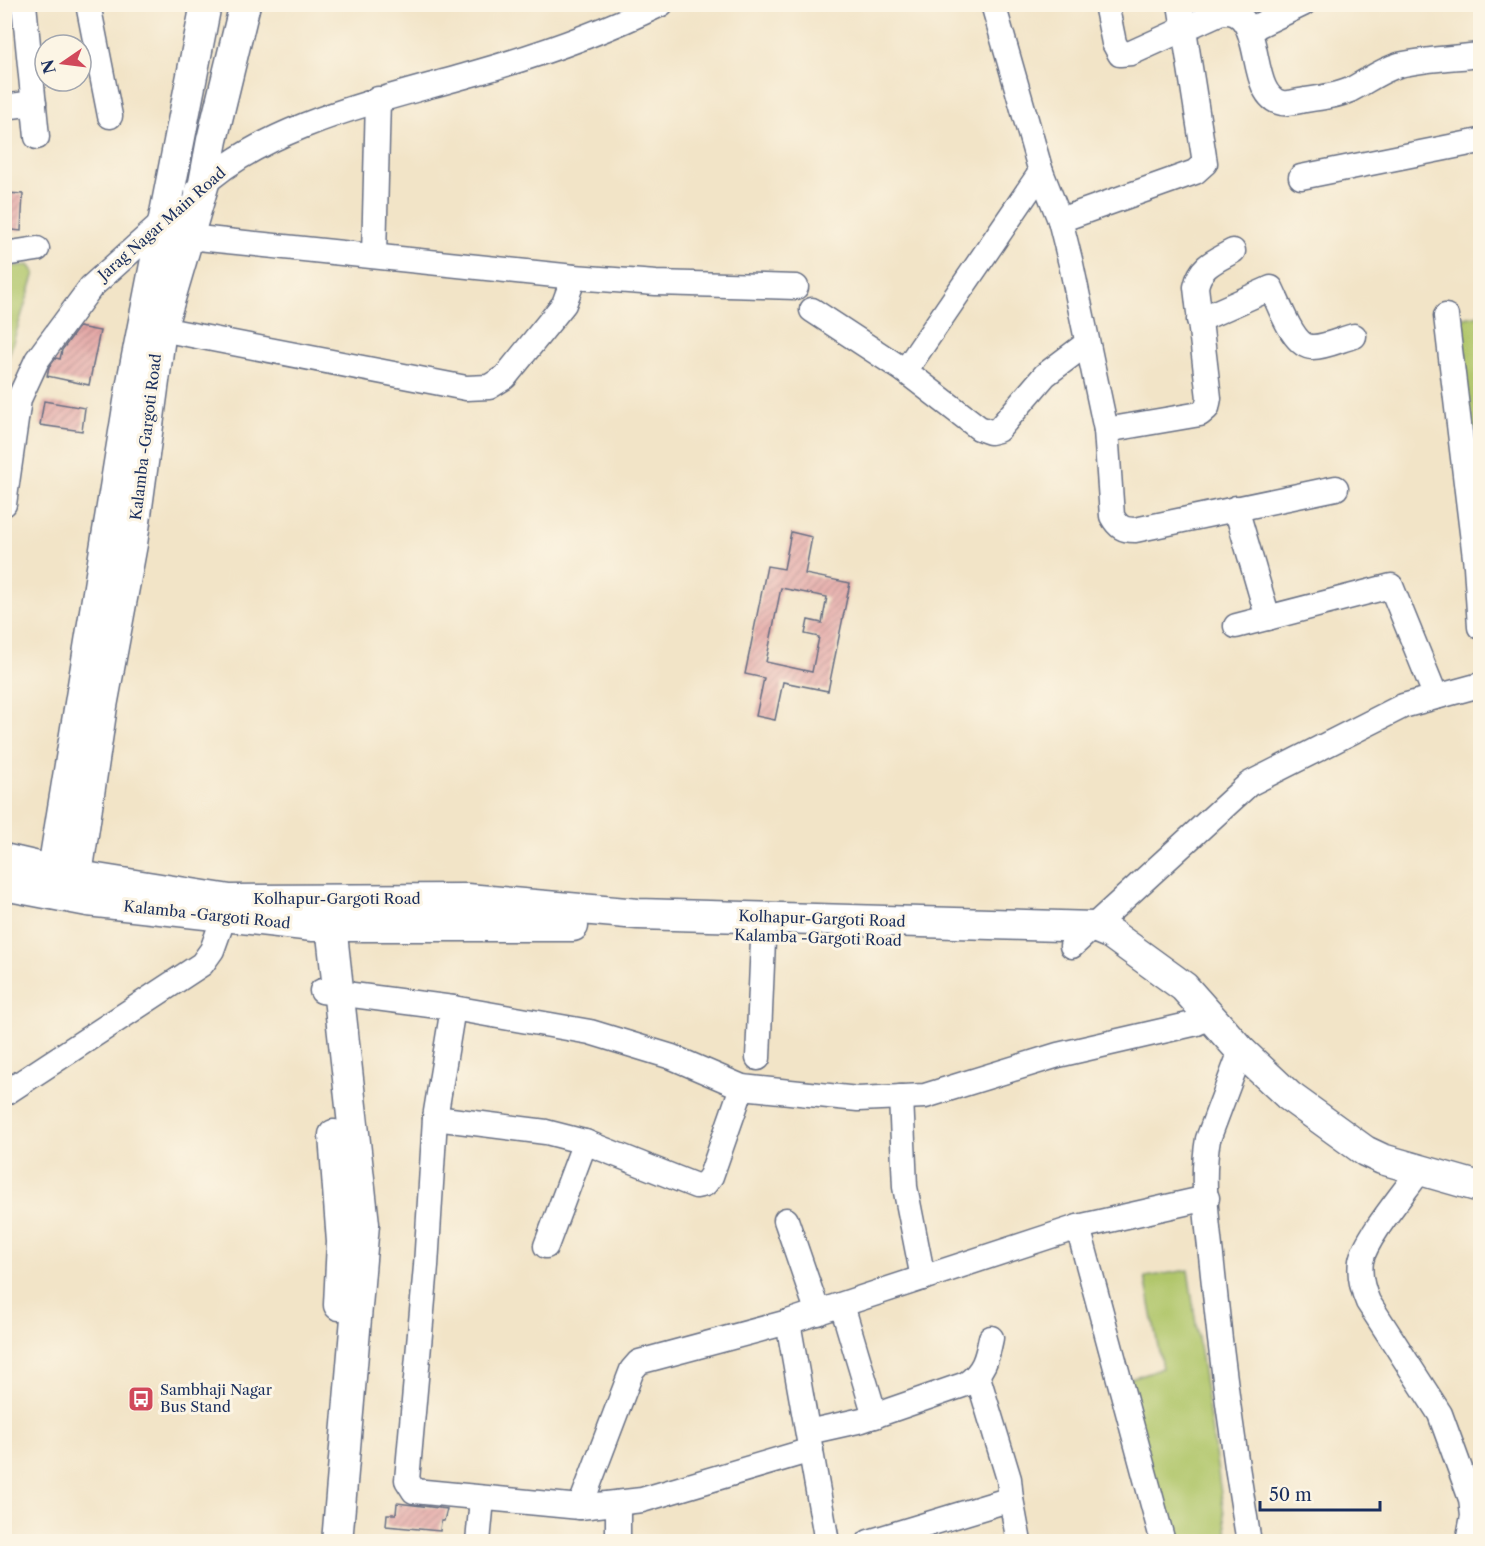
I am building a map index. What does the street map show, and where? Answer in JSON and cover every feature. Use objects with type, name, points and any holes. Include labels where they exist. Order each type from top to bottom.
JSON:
[{"type":"main road","points":[[63,884],[133,377],[206,4]]},
{"type":"main road","name":"Kalamba -Gargoti Road","points":[[63,884],[102,706],[132,544],[160,329],[204,183],[212,140],[245,4]]},
{"type":"main road","name":"Kalamba -Gargoti Road","points":[[4,859],[63,884]]},
{"type":"main road","name":"Kalamba -Gargoti Road","points":[[4,885],[63,884],[227,909],[320,912]]},
{"type":"main road","name":"Kolhapur-Gargoti Road","points":[[320,912],[467,899],[764,927],[1083,936],[1111,934],[1190,992],[1238,1058],[1365,1151],[1416,1175],[1480,1187]]},
{"type":"main road","points":[[320,912],[364,1242],[337,1542]]},
{"type":"main road","points":[[1083,936],[1123,960],[1238,1058]]},
{"type":"main road","points":[[319,1542],[340,1302],[342,1242],[331,993]]},
{"type":"main road","points":[[1416,1175],[1480,1199]]},
{"type":"street","points":[[88,4],[110,116]]},
{"type":"street","name":"Jarag Nagar Main Road","points":[[5,500],[12,396],[91,287],[204,183],[234,161],[279,135],[378,99],[473,74],[560,46],[661,4]]},
{"type":"street","points":[[993,4],[1041,172],[1060,220],[1106,430],[1112,516],[1117,526],[1135,530],[1336,488]]},
{"type":"street","points":[[1106,4],[1114,43],[1120,54],[1131,53],[1229,10],[1240,15],[1249,30],[1263,83],[1271,97],[1282,103],[1323,98],[1349,90],[1399,65],[1480,55]]},
{"type":"street","points":[[1060,220],[1195,172],[1205,163],[1182,31],[1180,4]]},
{"type":"street","points":[[1249,30],[1303,4]]},
{"type":"street","points":[[18,15],[37,137]]},
{"type":"street","points":[[374,255],[378,99]]},
{"type":"street","points":[[4,106],[33,103]]},
{"type":"street","points":[[1301,177],[1480,141]]},
{"type":"street","points":[[905,371],[1041,172]]},
{"type":"street","points":[[188,237],[574,277],[656,283],[795,287]]},
{"type":"street","points":[[4,254],[37,249]]},
{"type":"street","points":[[1106,430],[1200,414],[1207,408],[1209,398],[1196,287],[1198,275],[1206,266],[1233,251]]},
{"type":"street","points":[[160,329],[466,388],[489,387],[505,377],[564,304],[574,277]]},
{"type":"street","points":[[1199,320],[1271,288],[1296,339],[1304,346],[1313,347],[1354,336]]},
{"type":"street","points":[[812,310],[905,371],[979,428],[990,432],[999,430],[1045,375],[1086,344]]},
{"type":"street","points":[[1446,316],[1476,566],[1480,627]]},
{"type":"street","points":[[1236,508],[1268,618]]},
{"type":"street","points":[[1236,626],[1391,586],[1436,697]]},
{"type":"street","points":[[1083,936],[1249,784],[1402,706],[1480,685]]},
{"type":"street","points":[[4,1094],[202,964],[212,950],[227,909]]},
{"type":"street","points":[[758,1058],[764,927]]},
{"type":"street","points":[[331,993],[453,1008],[591,1032],[672,1057],[742,1088],[858,1099],[925,1096],[1058,1055],[1197,1023]]},
{"type":"street","points":[[453,1008],[435,1118],[426,1266],[407,1480],[414,1491],[580,1507],[642,1500],[705,1483],[874,1416],[966,1384],[978,1377],[985,1364],[991,1338]]},
{"type":"street","points":[[1238,1058],[1205,1153],[1207,1198],[1227,1409],[1249,1542]]},
{"type":"street","points":[[435,1118],[546,1132],[585,1142],[696,1186],[705,1184],[711,1176],[742,1088]]},
{"type":"street","points":[[901,1097],[905,1187],[923,1278]]},
{"type":"street","points":[[546,1246],[585,1142]]},
{"type":"street","points":[[1416,1175],[1371,1239],[1362,1258],[1362,1289],[1440,1414],[1472,1499],[1473,1516],[1468,1542]]},
{"type":"street","points":[[580,1507],[632,1370],[639,1362],[788,1322],[1078,1227],[1207,1198]]},
{"type":"street","points":[[786,1220],[818,1312]]},
{"type":"street","points":[[1078,1227],[1163,1542]]},
{"type":"street","points":[[842,1305],[874,1416]]},
{"type":"street","points":[[788,1322],[827,1542]]},
{"type":"street","points":[[978,1377],[1009,1479],[1019,1542]]},
{"type":"street","points":[[478,1542],[482,1499]]},
{"type":"street","points":[[869,1542],[1011,1499]]},
{"type":"street","points":[[618,1503],[618,1542]]},
{"type":"green space","points":[[29,265],[35,273],[8,358],[5,358],[5,267]]},
{"type":"green space","points":[[1480,315],[1480,554],[1453,320]]},
{"type":"green space","points":[[1188,1270],[1228,1541],[1169,1541],[1125,1380],[1162,1368],[1145,1277]]},
{"type":"building","points":[[4,193],[23,194],[21,231],[4,229]]},
{"type":"building","points":[[79,327],[100,331],[89,385],[47,376],[49,367],[56,358],[60,359],[62,350]]},
{"type":"building","points":[[44,401],[85,408],[82,431],[40,425]]},
{"type":"building","points":[[791,532],[812,537],[805,574],[850,583],[828,691],[783,682],[775,720],[756,716],[764,678],[745,674],[767,566],[784,569]],"holes":[[[781,588],[827,597],[822,623],[808,620],[805,634],[819,637],[812,672],[766,662]]]},
{"type":"building","points":[[397,1503],[447,1509],[444,1521],[441,1521],[440,1531],[386,1526],[387,1514],[396,1514]]},
{"type":"place","name":"Sambhaji Nagar Bus Stand","points":[[141,1399]]}]
